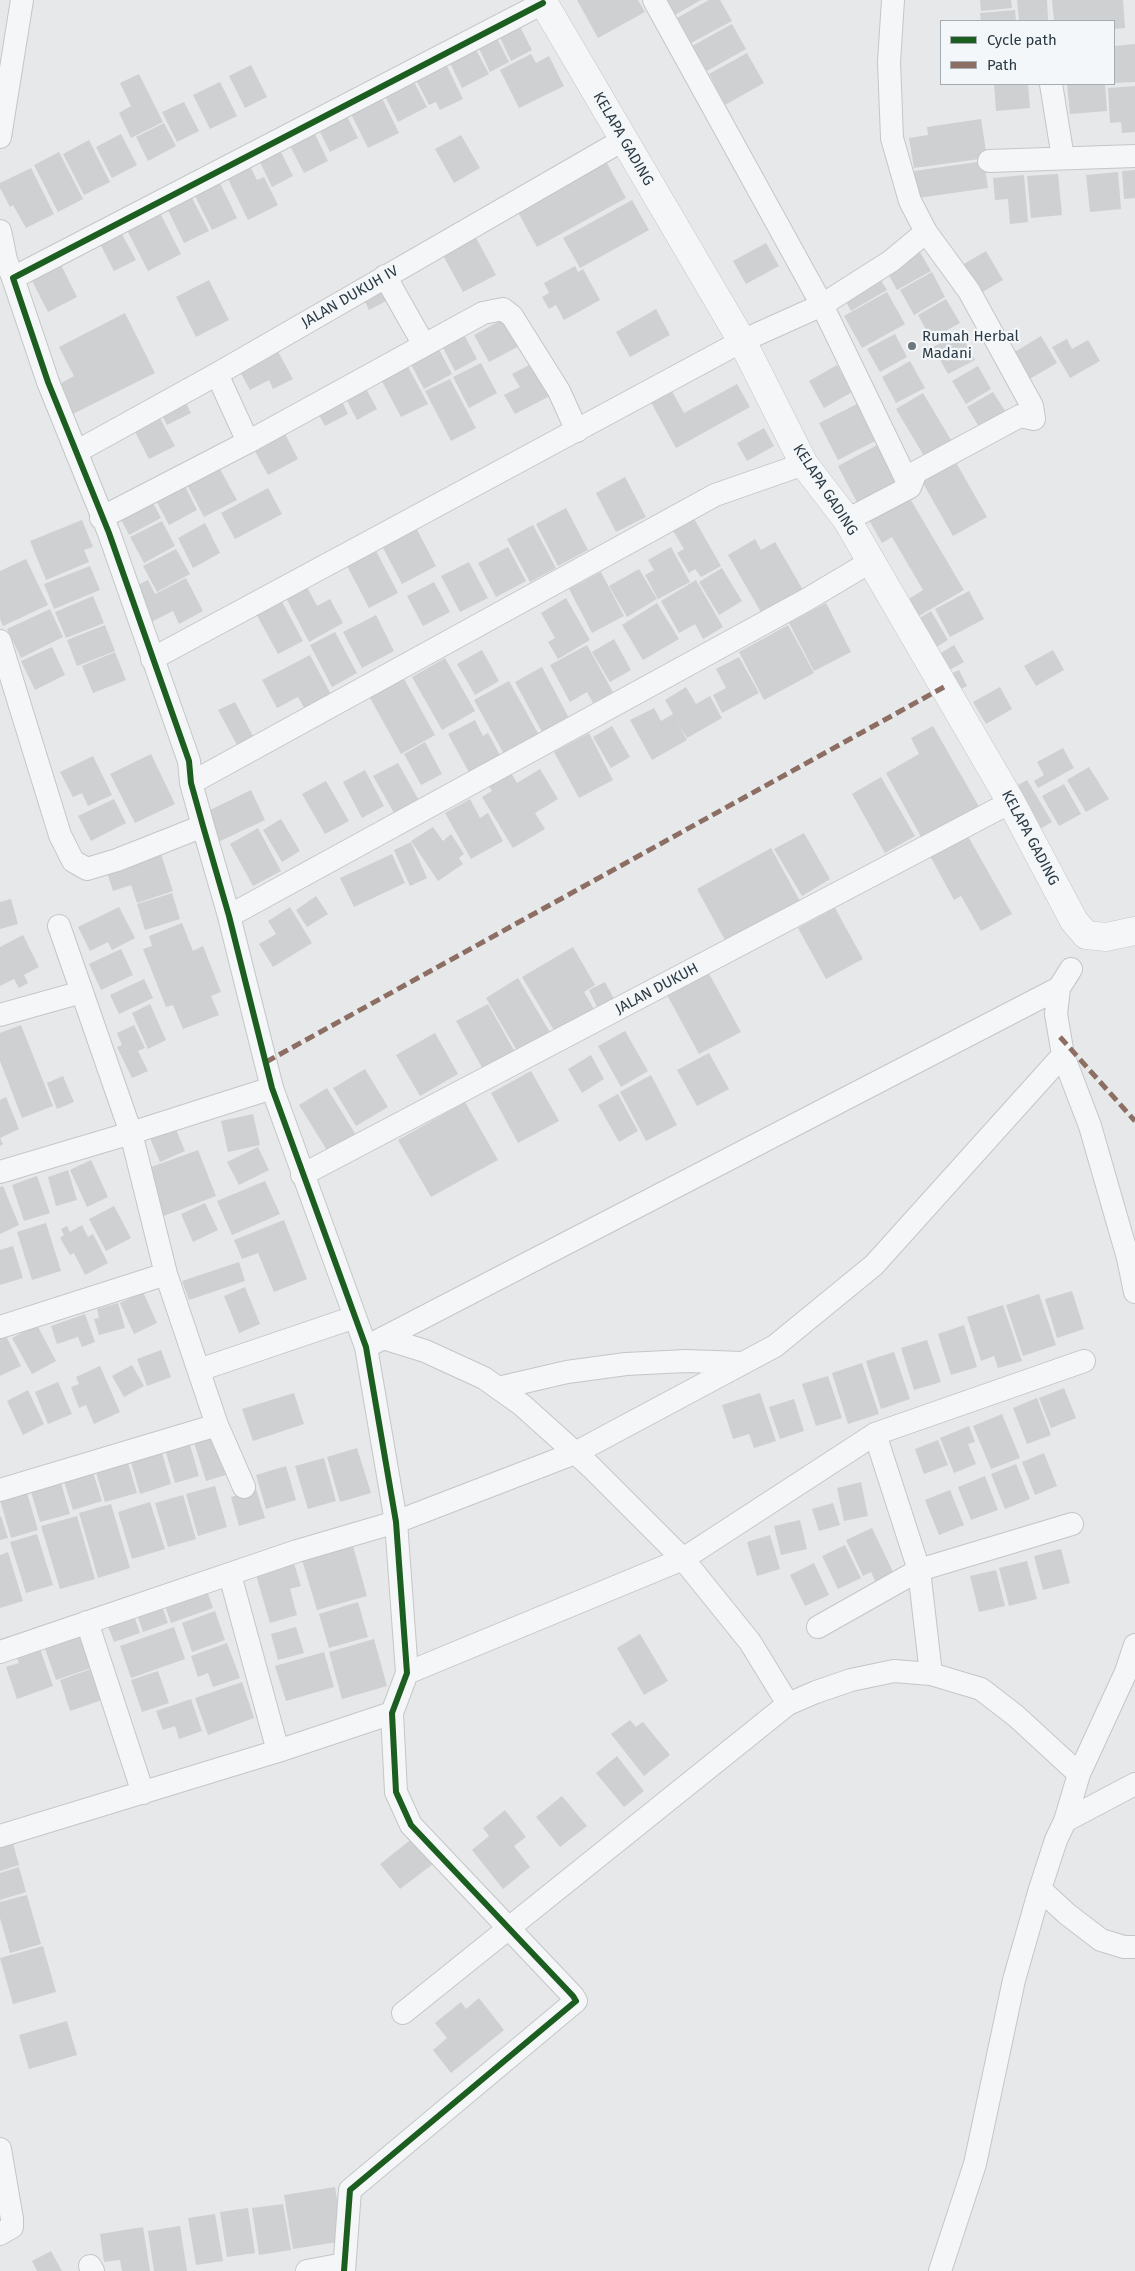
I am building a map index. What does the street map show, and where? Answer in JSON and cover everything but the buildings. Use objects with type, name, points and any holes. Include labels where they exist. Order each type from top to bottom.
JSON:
[{"type":"street","points":[[0,137],[22,0]]},
{"type":"street","points":[[654,0],[822,305],[910,487]]},
{"type":"street","points":[[846,520],[910,487],[916,472],[1020,416],[1034,419],[1032,406],[969,292],[926,232],[910,201],[892,138],[889,62],[894,0]]},
{"type":"street","points":[[13,278],[542,1]]},
{"type":"street","name":"KELAPA GADING","points":[[542,1],[742,341],[804,464],[846,520],[1011,802],[1074,920],[1086,935],[1106,937],[1135,931]]},
{"type":"street","points":[[1052,85],[1063,158]]},
{"type":"street","name":"JALAN DUKUH IV","points":[[76,452],[217,374],[623,140]]},
{"type":"street","points":[[989,161],[1135,156]]},
{"type":"street","points":[[152,659],[577,432],[742,341],[822,305],[891,261],[926,232]]},
{"type":"street","points":[[0,239],[48,382],[109,534],[188,761],[202,826],[229,916],[272,1088],[302,1175],[355,1316],[374,1343],[396,1522],[407,1673],[392,1713],[394,1782],[402,1808],[411,1826],[573,1996],[576,2002],[350,2190],[344,2268],[306,2271]]},
{"type":"street","points":[[385,276],[424,345]]},
{"type":"street","points":[[101,518],[248,442],[484,313],[503,309],[512,316],[559,391],[577,432]]},
{"type":"street","points":[[217,374],[248,442]]},
{"type":"street","points":[[192,783],[715,494],[804,464]]},
{"type":"street","points":[[229,916],[870,562]]},
{"type":"street","points":[[0,641],[60,835],[73,861],[87,869],[117,860],[202,826]]},
{"type":"street","name":"JALAN DUKUH","points":[[302,1175],[1011,802]]},
{"type":"street","points":[[59,926],[131,1133],[166,1274],[217,1424],[244,1487]]},
{"type":"street","points":[[1071,969],[1059,988],[1056,1014],[1063,1055],[1090,1126],[1128,1258],[1135,1292]]},
{"type":"street","points":[[374,1343],[1059,988]]},
{"type":"street","points":[[0,1015],[82,992]]},
{"type":"street","points":[[0,1652],[297,1551],[396,1522],[575,1453],[775,1346],[874,1265],[1063,1055]]},
{"type":"street","points":[[0,1172],[272,1088]]},
{"type":"street","points":[[0,1327],[166,1274]]},
{"type":"street","points":[[199,1370],[355,1316]]},
{"type":"street","points":[[374,1343],[424,1351],[484,1378],[522,1405],[575,1453],[683,1559],[750,1642],[788,1704]]},
{"type":"street","points":[[498,1388],[567,1372],[626,1364],[686,1361],[743,1363]]},
{"type":"street","points":[[407,1673],[683,1559],[875,1434],[1084,1361]]},
{"type":"street","points":[[0,1490],[217,1424]]},
{"type":"street","points":[[875,1434],[919,1570],[931,1674]]},
{"type":"street","points":[[818,1627],[919,1570],[1072,1524]]},
{"type":"street","points":[[230,1575],[278,1751]]},
{"type":"street","points":[[87,1622],[143,1794]]},
{"type":"street","points":[[940,2271],[975,2164],[1014,1980],[1040,1889],[1056,1840],[1065,1821],[1079,1774],[1126,1672],[1135,1645]]},
{"type":"street","points":[[403,2013],[788,1704],[816,1692],[851,1680],[894,1671],[931,1674],[981,1689],[1016,1716],[1079,1774]]},
{"type":"street","points":[[0,1836],[143,1794],[392,1713]]},
{"type":"street","points":[[1065,1821],[1135,1784]]},
{"type":"street","points":[[1040,1889],[1067,1914],[1101,1940],[1124,1947],[1135,1946]]},
{"type":"street","points":[[0,2149],[12,2227],[0,2234]]},
{"type":"marked path","points":[[266,1062],[944,687]]},
{"type":"marked path","points":[[1060,1037],[1135,1121]]},
{"type":"cycle path","points":[[344,2271],[350,2190],[576,2001],[411,1825],[396,1792],[392,1713],[407,1673],[396,1522],[366,1347],[272,1088],[229,916],[191,783],[189,761],[109,533],[48,382],[13,278],[543,3]]},
{"type":"place","name":"Rumah Herbal Madani","points":[[912,346]]}]
